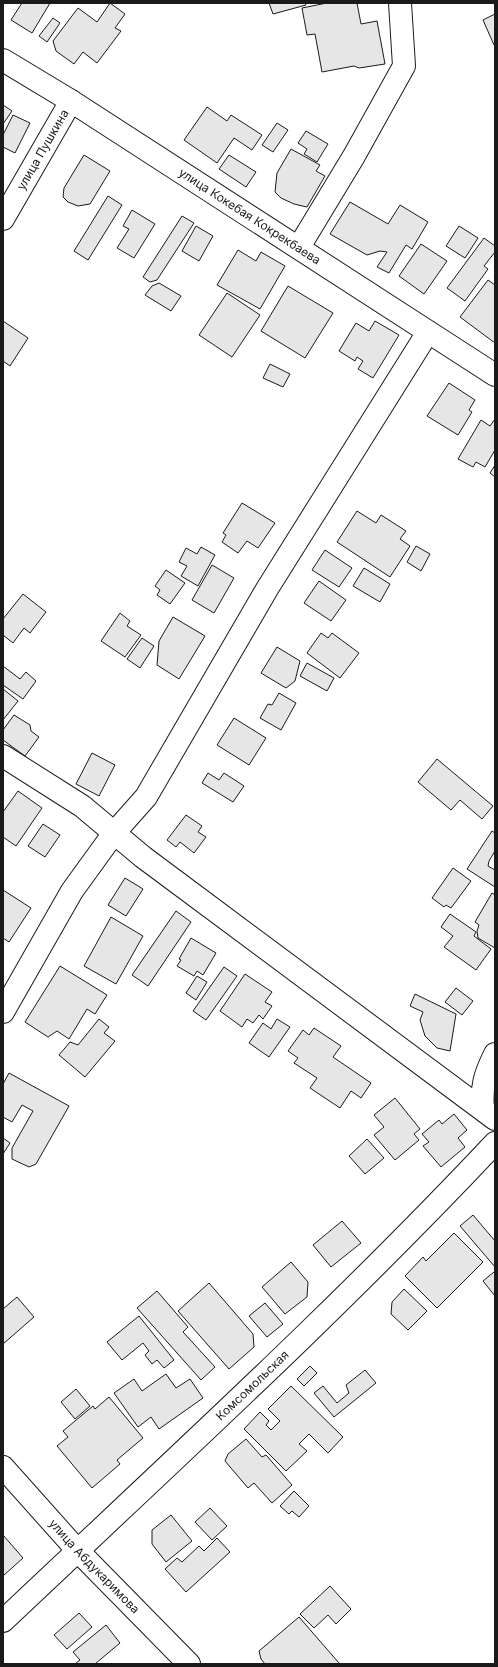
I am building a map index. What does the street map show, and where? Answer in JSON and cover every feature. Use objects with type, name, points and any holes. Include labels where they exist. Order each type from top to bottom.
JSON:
[{"type":"street","points":[[299,247],[354,156],[404,66],[400,3]]},
{"type":"street","name":"улица Кокебая Кокрекбаева","points":[[3,60],[71,101],[495,375]]},
{"type":"street","name":"улица Пушкина","points":[[3,219],[71,101]]},
{"type":"street","points":[[3,1012],[72,891],[114,832],[146,797],[267,589],[428,332]]},
{"type":"street","points":[[3,756],[82,806],[143,857],[489,1114]]},
{"type":"street","points":[[489,1114],[481,1095],[485,1074],[495,1054]]},
{"type":"street","name":"Комсомольская","points":[[3,1621],[316,1326],[431,1211],[495,1143]]},
{"type":"street","name":"улица Абдукаримова","points":[[3,1467],[77,1550],[189,1664]]},
{"type":"building","points":[[22,3],[50,3],[32,33],[11,20]]},
{"type":"building","points":[[110,3],[125,14],[115,28],[121,31],[97,63],[83,52],[74,64],[56,51],[53,41],[78,8],[97,22]]},
{"type":"building","points":[[269,3],[305,3],[306,5],[273,14]]},
{"type":"building","points":[[327,3],[357,3],[361,24],[377,21],[385,64],[359,68],[354,66],[322,72],[315,34],[307,35],[302,8]]},
{"type":"building","points":[[495,14],[495,44],[494,45],[483,20]]},
{"type":"building","points":[[53,18],[60,23],[47,42],[39,36]]},
{"type":"building","points":[[3,105],[12,111],[3,124]]},
{"type":"building","points":[[207,107],[227,121],[231,115],[262,135],[252,150],[234,138],[217,163],[184,140]]},
{"type":"building","points":[[13,115],[30,123],[15,153],[3,147],[3,135]]},
{"type":"building","points":[[277,123],[288,130],[273,152],[262,145]]},
{"type":"building","points":[[306,131],[328,144],[317,162],[304,154],[307,149],[298,143]]},
{"type":"building","points":[[291,149],[320,165],[316,171],[325,176],[307,207],[294,204],[281,198],[275,192],[277,173]]},
{"type":"building","points":[[84,155],[110,171],[90,204],[78,206],[68,202],[63,197],[64,188]]},
{"type":"building","points":[[229,155],[256,172],[246,187],[219,169]]},
{"type":"building","points":[[108,196],[122,205],[88,260],[74,251]]},
{"type":"building","points":[[350,202],[388,224],[400,205],[428,222],[412,249],[406,245],[389,273],[377,267],[387,252],[380,251],[367,255],[330,234]]},
{"type":"building","points":[[132,210],[155,224],[134,258],[117,248],[129,229],[123,226]]},
{"type":"building","points":[[182,216],[194,223],[157,280],[150,282],[143,277]]},
{"type":"building","points":[[196,226],[213,236],[199,261],[182,251]]},
{"type":"building","points":[[459,226],[478,238],[465,258],[446,246]]},
{"type":"building","points":[[484,238],[495,246],[495,252],[484,266],[488,269],[465,301],[447,288]]},
{"type":"building","points":[[421,244],[447,261],[424,294],[399,276]]},
{"type":"building","points":[[238,250],[256,261],[261,252],[285,266],[260,309],[217,285]]},
{"type":"building","points":[[488,280],[495,285],[495,343],[460,317]]},
{"type":"building","points":[[159,283],[181,296],[171,311],[145,295],[152,286]]},
{"type":"building","points":[[288,286],[333,313],[305,358],[261,331]]},
{"type":"building","points":[[227,293],[260,315],[232,357],[199,335]]},
{"type":"building","points":[[3,321],[28,338],[10,366],[3,361]]},
{"type":"building","points":[[375,321],[399,335],[373,378],[358,369],[363,361],[357,357],[355,361],[339,351],[356,323],[369,331]]},
{"type":"building","points":[[270,364],[290,374],[283,387],[263,378]]},
{"type":"building","points":[[449,383],[475,400],[469,410],[472,412],[458,435],[427,416]]},
{"type":"building","points":[[495,419],[495,450],[485,467],[476,462],[473,467],[458,459],[481,420],[490,426]]},
{"type":"building","points":[[495,465],[495,477],[490,473]]},
{"type":"building","points":[[242,503],[275,523],[258,548],[247,541],[238,553],[222,542],[226,535],[223,533]]},
{"type":"building","points":[[357,511],[376,523],[381,515],[406,531],[400,539],[410,546],[390,577],[337,542]]},
{"type":"building","points":[[416,546],[430,554],[421,571],[407,562]]},
{"type":"building","points":[[201,547],[215,555],[198,586],[181,576],[187,566],[179,562],[186,548],[197,554]]},
{"type":"building","points":[[325,550],[352,568],[339,587],[312,570]]},
{"type":"building","points":[[212,565],[234,578],[214,613],[192,600]]},
{"type":"building","points":[[364,568],[390,584],[380,602],[353,586]]},
{"type":"building","points":[[166,570],[185,583],[170,604],[157,595],[160,590],[155,586]]},
{"type":"building","points":[[319,581],[346,600],[331,621],[304,603]]},
{"type":"building","points":[[23,594],[46,612],[30,633],[24,628],[13,643],[3,635],[3,619]]},
{"type":"building","points":[[120,613],[130,621],[127,626],[141,635],[125,657],[101,641]]},
{"type":"building","points":[[173,617],[205,636],[179,679],[157,665],[159,641]]},
{"type":"building","points":[[321,633],[328,638],[332,633],[359,653],[340,678],[307,653]]},
{"type":"building","points":[[142,638],[154,646],[140,668],[127,659]]},
{"type":"building","points":[[277,647],[300,661],[295,681],[286,688],[261,673]]},
{"type":"building","points":[[307,663],[334,678],[327,691],[300,676]]},
{"type":"building","points":[[3,666],[20,679],[26,672],[36,681],[23,699],[3,685]]},
{"type":"building","points":[[3,689],[18,701],[3,720]]},
{"type":"building","points":[[279,693],[296,703],[281,730],[260,718],[268,704],[272,705]]},
{"type":"building","points":[[14,715],[30,725],[31,731],[39,737],[25,756],[3,740],[3,730]]},
{"type":"building","points":[[234,718],[266,738],[249,765],[217,745]]},
{"type":"building","points":[[92,753],[115,765],[99,796],[76,784]]},
{"type":"building","points":[[437,759],[493,806],[482,819],[460,800],[451,810],[418,782]]},
{"type":"building","points":[[208,773],[219,780],[224,773],[244,786],[233,802],[202,783]]},
{"type":"building","points":[[18,791],[42,808],[16,846],[3,837],[3,812]]},
{"type":"building","points":[[186,815],[202,826],[198,832],[206,837],[194,853],[180,842],[176,847],[167,840]]},
{"type":"building","points":[[43,824],[60,835],[45,857],[28,846]]},
{"type":"building","points":[[492,831],[495,833],[495,851],[489,861],[488,866],[495,870],[495,887],[467,869]]},
{"type":"building","points":[[453,868],[471,881],[451,908],[446,905],[444,907],[432,898]]},
{"type":"building","points":[[125,878],[143,889],[126,916],[108,905]]},
{"type":"building","points":[[3,890],[31,908],[9,942],[3,938]]},
{"type":"building","points":[[492,893],[495,895],[495,948],[478,938],[477,931],[479,925],[475,922]]},
{"type":"building","points":[[176,911],[191,922],[148,986],[132,975]]},
{"type":"building","points":[[450,914],[476,932],[474,936],[491,949],[476,970],[444,947],[453,936],[441,927]]},
{"type":"building","points":[[111,917],[143,936],[116,984],[84,966]]},
{"type":"building","points":[[191,938],[216,953],[203,975],[197,971],[194,976],[177,966],[181,960],[179,959]]},
{"type":"building","points":[[60,966],[107,995],[95,1014],[87,1009],[69,1039],[57,1031],[48,1037],[25,1022]]},
{"type":"building","points":[[224,967],[237,976],[206,1020],[193,1011]]},
{"type":"building","points":[[245,974],[272,992],[265,1002],[272,1006],[263,1019],[259,1015],[253,1023],[247,1019],[242,1027],[220,1011]]},
{"type":"building","points":[[197,976],[207,982],[196,1000],[186,993]]},
{"type":"building","points":[[456,988],[473,1001],[462,1015],[445,1002]]},
{"type":"building","points":[[415,994],[456,1014],[450,1051],[437,1048],[425,1036],[420,1020],[423,1012],[410,1006]]},
{"type":"building","points":[[99,1019],[109,1027],[104,1033],[115,1041],[85,1077],[59,1055],[70,1042],[78,1045]]},
{"type":"building","points":[[277,1019],[290,1027],[269,1057],[249,1043],[263,1023],[271,1029]]},
{"type":"building","points":[[314,1028],[341,1046],[333,1057],[371,1083],[361,1098],[351,1091],[340,1108],[310,1088],[317,1078],[294,1063],[298,1058],[288,1051],[303,1030],[309,1035]]},
{"type":"building","points":[[9,1073],[69,1106],[36,1164],[29,1167],[12,1159],[12,1148],[33,1111],[22,1105],[12,1122],[3,1117],[3,1084]]},
{"type":"building","points":[[395,1098],[420,1129],[414,1134],[419,1140],[395,1160],[374,1135],[384,1127],[374,1115]]},
{"type":"building","points":[[454,1114],[467,1130],[458,1138],[465,1147],[441,1167],[423,1146],[429,1142],[422,1134],[439,1120],[442,1124]]},
{"type":"building","points":[[3,1138],[10,1143],[3,1154]]},
{"type":"building","points":[[367,1139],[384,1158],[365,1174],[349,1156]]},
{"type":"building","points":[[473,1215],[495,1241],[495,1267],[460,1226]]},
{"type":"building","points":[[342,1221],[361,1243],[331,1267],[313,1245]]},
{"type":"building","points":[[454,1233],[483,1262],[437,1308],[405,1276],[423,1257],[426,1261]]},
{"type":"building","points":[[291,1262],[308,1282],[307,1297],[285,1314],[262,1287]]},
{"type":"building","points":[[494,1272],[495,1273],[495,1296],[483,1281]]},
{"type":"building","points":[[209,1283],[253,1334],[254,1347],[229,1369],[178,1311]]},
{"type":"building","points":[[404,1289],[427,1311],[408,1330],[391,1314],[392,1302]]},
{"type":"building","points":[[157,1291],[188,1327],[183,1332],[215,1367],[201,1380],[137,1308]]},
{"type":"building","points":[[17,1297],[34,1317],[3,1344],[3,1309]]},
{"type":"building","points":[[265,1303],[283,1324],[267,1337],[249,1316]]},
{"type":"building","points":[[139,1316],[174,1360],[164,1368],[157,1360],[152,1364],[145,1355],[149,1351],[143,1343],[122,1360],[107,1342]]},
{"type":"building","points":[[310,1366],[317,1373],[304,1386],[297,1379]]},
{"type":"building","points":[[365,1370],[376,1383],[334,1417],[314,1393],[323,1386],[337,1403],[349,1393],[346,1385]]},
{"type":"building","points":[[166,1374],[176,1388],[190,1379],[203,1398],[159,1429],[151,1417],[138,1427],[114,1393],[134,1379],[142,1391]]},
{"type":"building","points":[[291,1386],[343,1437],[328,1453],[309,1434],[299,1444],[307,1451],[286,1471],[244,1429],[260,1412],[269,1421],[266,1425],[271,1430],[280,1421],[268,1409]]},
{"type":"building","points":[[76,1389],[90,1406],[75,1419],[61,1402]]},
{"type":"building","points":[[109,1397],[143,1438],[117,1460],[120,1464],[92,1488],[57,1446],[68,1437],[63,1431],[93,1406],[95,1409]]},
{"type":"building","points":[[246,1439],[262,1457],[266,1455],[292,1485],[272,1503],[254,1483],[248,1488],[225,1461],[228,1454]]},
{"type":"building","points":[[294,1491],[309,1506],[299,1517],[292,1511],[289,1514],[280,1506]]},
{"type":"building","points":[[210,1508],[227,1526],[212,1540],[195,1522]]},
{"type":"building","points":[[171,1515],[192,1541],[166,1562],[152,1544],[152,1530]]},
{"type":"building","points":[[3,1535],[23,1558],[3,1576]]},
{"type":"building","points":[[217,1538],[230,1552],[186,1592],[165,1569],[177,1558],[182,1562],[199,1546],[204,1551]]},
{"type":"building","points":[[330,1586],[351,1609],[336,1624],[328,1615],[314,1628],[300,1614]]},
{"type":"building","points":[[79,1613],[92,1627],[67,1649],[54,1635]]},
{"type":"building","points":[[299,1617],[339,1663],[338,1664],[265,1664],[261,1659],[259,1651]]},
{"type":"building","points":[[106,1625],[120,1643],[95,1664],[75,1664],[80,1660],[73,1652]]}]
